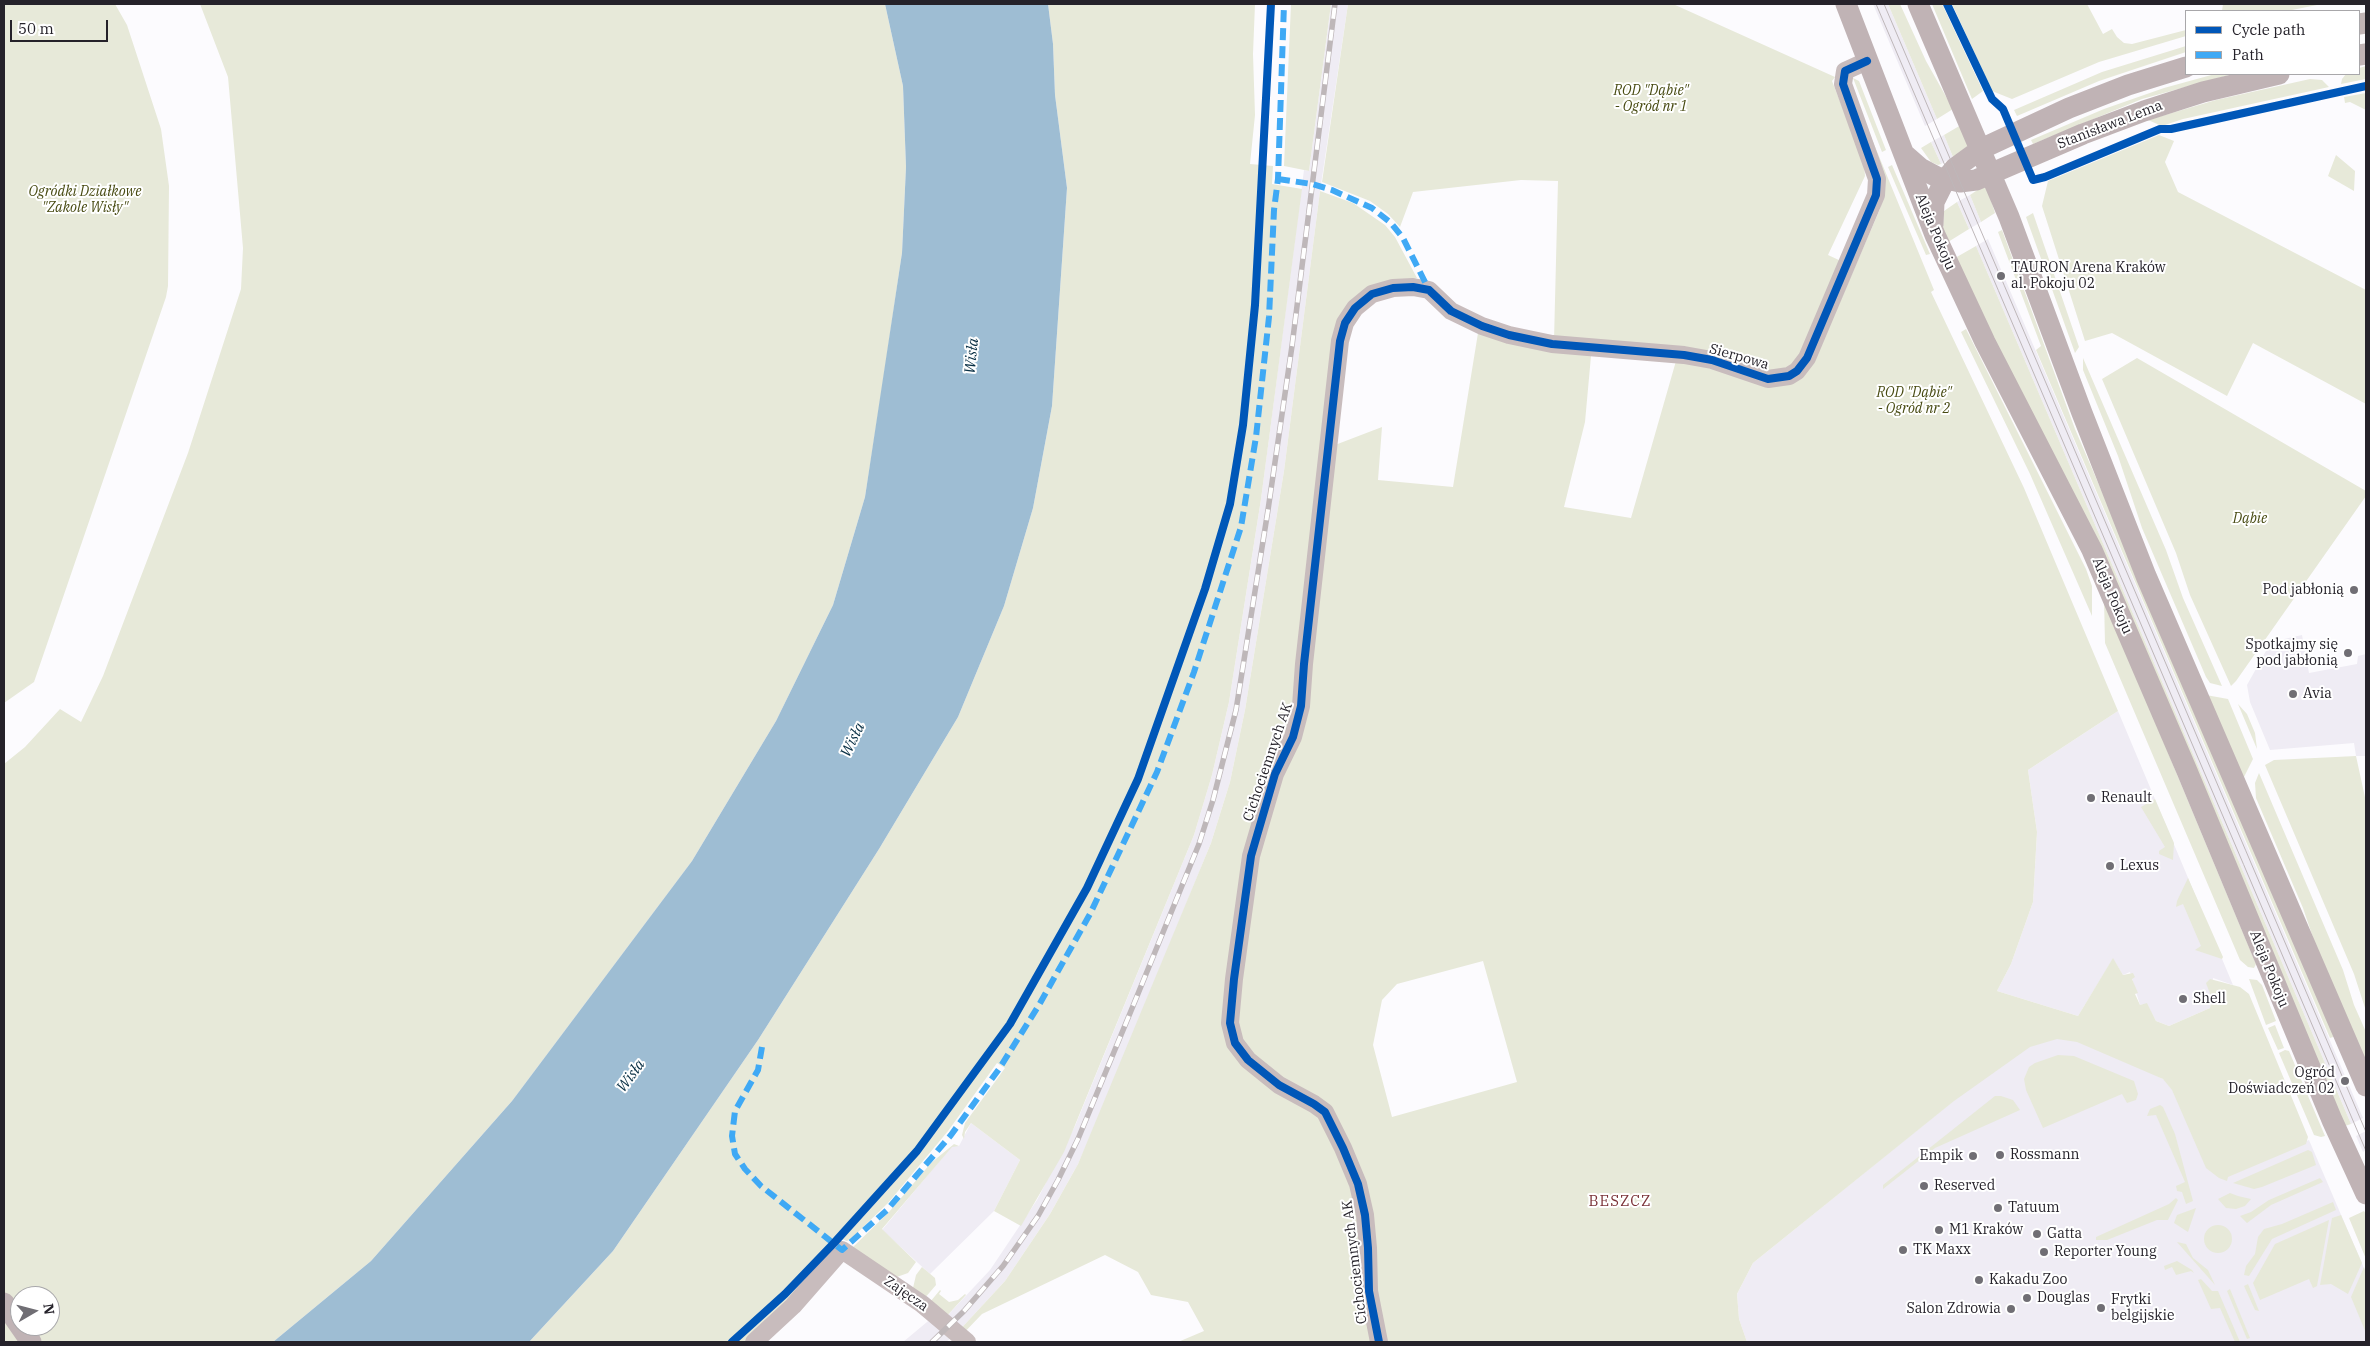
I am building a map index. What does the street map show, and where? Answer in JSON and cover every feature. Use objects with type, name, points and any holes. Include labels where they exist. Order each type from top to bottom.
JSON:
[{"type":"main road","name":"Aleja Pokoju","points":[[1846,4],[1857,14],[1867,61],[1935,235],[1985,342],[2092,550],[2187,771],[2332,1120],[2366,1194]]},
{"type":"main road","points":[[1919,7],[1992,175],[2146,576],[2366,1086]]},
{"type":"main road","points":[[1935,235],[1932,208],[1937,192],[1955,168],[1981,149],[2068,108],[2185,67]]},
{"type":"main road","name":"Stanisława Lema","points":[[1903,154],[1926,172],[1945,180],[1968,182],[1992,175],[2090,131],[2144,111],[2203,92],[2275,75]]},
{"type":"main road","points":[[4,1303],[31,1342]]},
{"type":"main road","points":[[4,1326],[15,1342]]},
{"type":"street","name":"Sierpowa","points":[[1429,290],[1451,311],[1508,336],[1552,344],[1684,355],[1712,360],[1768,379],[1789,376],[1797,371],[1807,358],[1876,195],[1877,179],[1843,84],[1845,71],[1867,61]]},
{"type":"street","name":"Cichociemnych AK","points":[[1379,1342],[1369,1291],[1365,1215],[1358,1184],[1343,1148],[1324,1112],[1314,1104],[1279,1085],[1255,1067],[1241,1051],[1232,1034],[1230,1011],[1251,856],[1275,774],[1292,738],[1302,706],[1304,664],[1342,332],[1355,308],[1372,294],[1393,288],[1429,290]]},
{"type":"street","name":"Zajęcza","points":[[754,1342],[793,1306],[842,1250],[922,1304],[965,1342]]},
{"type":"shaded area","points":[[1331,4],[1348,4],[1320,191],[1284,471],[1245,710],[1230,782],[1211,843],[1106,1101],[1078,1164],[1050,1214],[1005,1281],[955,1335],[946,1342],[903,1342],[933,1317],[945,1318],[990,1270],[1037,1200],[1075,1126],[1194,835],[1212,775],[1229,702],[1261,499],[1304,170],[1309,171]]},
{"type":"shaded area","points":[[1873,4],[1888,4],[1937,119],[1925,126]]},
{"type":"shaded area","points":[[1944,135],[1953,157],[1941,164],[1931,142]]},
{"type":"shaded area","points":[[1970,195],[1981,222],[1969,229],[1957,202]]},
{"type":"shaded area","points":[[1988,239],[2363,1118],[2351,1124],[1976,246]]},
{"type":"shaded area","points":[[2302,635],[2309,673],[2357,664],[2358,656],[2366,654],[2366,756],[2356,756],[2354,743],[2270,750],[2250,702],[2247,685],[2271,642]]},
{"type":"shaded area","points":[[2118,711],[2233,985],[2213,978],[2210,1008],[2169,1026],[2156,1021],[2147,1004],[2140,1005],[2130,972],[2123,975],[2113,959],[2078,1016],[1997,991],[2011,964],[2033,902],[2037,832],[2028,770]]},
{"type":"shaded area","name":"M1 Kraków","points":[[2074,1034],[2165,1080],[2177,1096],[2221,1175],[2309,1140],[2366,1273],[2366,1342],[1747,1342],[1739,1319],[1737,1294],[1753,1263],[2020,1047]]},
{"type":"shaded area","points":[[971,1123],[1020,1160],[994,1211],[930,1274],[882,1230],[952,1146],[959,1146]]},
{"type":"shaded area","points":[[2366,1131],[2366,1150],[2363,1152],[2356,1136]]},
{"type":"green space","name":"Ogródki Działkowe \"Zakole Wisły\"","points":[[4,4],[115,4],[127,25],[161,129],[169,186],[168,286],[166,297],[34,682],[4,703]]},
{"type":"green space","points":[[200,4],[885,4],[903,86],[906,167],[902,253],[865,497],[833,605],[776,721],[692,861],[512,1101],[371,1261],[273,1342],[4,1342],[4,764],[25,747],[60,709],[81,722],[103,676],[188,453],[241,289],[243,248],[228,77]]},
{"type":"green space","points":[[1048,4],[1255,4],[1253,54],[1255,115],[1250,164],[1273,166],[1272,184],[1302,189],[1261,499],[1229,702],[1212,775],[1194,835],[1064,1152],[1021,1226],[994,1211],[1020,1160],[971,1123],[965,1132],[964,1139],[962,1135],[965,1123],[1005,1068],[997,1063],[948,1131],[888,1203],[854,1236],[847,1241],[842,1239],[832,1246],[826,1252],[826,1259],[788,1303],[745,1342],[529,1342],[613,1251],[758,1040],[879,849],[958,717],[1004,606],[1033,508],[1052,406],[1067,188],[1055,95],[1053,44]]},
{"type":"green space","points":[[1291,4],[1331,4],[1309,171],[1284,166]]},
{"type":"green space","name":"ROD \"Dąbie\" - Ogród nr 1","points":[[1348,4],[1673,4],[1835,77],[1832,81],[1864,163],[1865,176],[1828,255],[1841,261],[1795,365],[1772,374],[1554,340],[1558,181],[1521,180],[1413,192],[1400,227],[1388,214],[1370,201],[1322,182]]},
{"type":"green space","points":[[1888,4],[1900,4],[1926,61],[1953,109],[1937,119]]},
{"type":"green space","points":[[1932,4],[1942,4],[1983,91],[1972,99]]},
{"type":"green space","points":[[1952,4],[2087,4],[2103,34],[2112,29],[2124,43],[2132,44],[2185,30],[2185,36],[2099,62],[2012,99],[1992,91]]},
{"type":"green space","points":[[2223,4],[2322,4],[2292,10],[2222,10]]},
{"type":"green space","points":[[2185,46],[2185,52],[2099,81],[2017,116],[2014,110],[2102,72]]},
{"type":"green space","points":[[2366,66],[2366,79],[2341,84],[2345,75],[2360,75],[2360,68]]},
{"type":"green space","points":[[2211,75],[2229,75],[2142,99],[2033,144],[2031,140],[2104,109],[2164,88]]},
{"type":"green space","points":[[1853,78],[1859,81],[1886,150],[1882,152]]},
{"type":"green space","points":[[2310,79],[2322,80],[2329,87],[2183,119],[2162,126],[2148,120],[2216,100]]},
{"type":"green space","name":"ROD \"Dąbie\" - Ogród nr 2","points":[[1848,81],[1934,290],[1931,292],[2024,488],[2118,711],[2028,770],[2037,832],[2033,902],[2011,964],[1997,991],[2078,1016],[2113,958],[2123,975],[2133,973],[2135,977],[2132,979],[2138,993],[2135,994],[2140,1005],[2147,1003],[2156,1021],[2169,1026],[2210,1008],[2212,999],[2206,983],[2210,979],[2240,987],[2249,994],[2308,1137],[2306,1144],[2228,1177],[2227,1181],[2219,1178],[2206,1168],[2172,1090],[2163,1079],[2077,1042],[2057,1039],[2030,1047],[1954,1101],[1753,1263],[1737,1294],[1739,1319],[1747,1342],[1384,1342],[1375,1291],[1333,1114],[1266,1067],[1242,1041],[1236,1023],[1261,843],[1279,782],[1298,744],[1335,445],[1382,427],[1378,480],[1453,487],[1478,333],[1591,356],[1585,422],[1564,507],[1631,518],[1676,361],[1701,364],[1762,385],[1779,386],[1795,381],[1823,341],[1880,209],[1883,188]],"holes":[[[1483,961],[1517,1082],[1392,1117],[1373,1045],[1382,1000],[1397,984]]]},
{"type":"green space","points":[[2366,93],[2366,110],[2350,102],[2345,103],[2344,97]]},
{"type":"green space","points":[[1961,125],[1969,145],[1953,157],[1944,135]]},
{"type":"green space","points":[[2159,135],[2174,141],[2165,162],[2178,192],[2366,290],[2366,404],[2253,343],[2227,396],[2112,333],[2085,341],[2042,206],[2048,181]]},
{"type":"green space","points":[[1931,142],[1941,164],[1938,165],[1931,162],[1921,148]]},
{"type":"green space","points":[[2336,155],[2355,171],[2354,191],[2328,176]]},
{"type":"green space","points":[[1892,165],[1930,254],[1926,255],[1888,167]]},
{"type":"green space","points":[[1982,187],[1987,188],[1995,213],[1981,222],[1970,195]]},
{"type":"green space","points":[[1320,191],[1353,203],[1385,225],[1395,237],[1417,278],[1351,304],[1298,682],[1288,725],[1276,754],[1229,1039],[1318,1115],[1355,1192],[1374,1342],[1178,1342],[1204,1331],[1188,1302],[1151,1295],[1138,1272],[1105,1255],[982,1314],[959,1338],[955,1335],[1005,1281],[1050,1214],[1078,1164],[1211,843],[1230,782],[1245,710],[1284,471]]},
{"type":"green space","points":[[1957,202],[1969,229],[1948,242],[1943,231],[1944,211]]},
{"type":"green space","points":[[2033,213],[2079,347],[2075,353],[2026,217]]},
{"type":"green space","points":[[2002,230],[2075,429],[2336,1036],[2330,1038],[2036,350],[2041,346],[1998,232]]},
{"type":"green space","points":[[1976,246],[2351,1124],[2345,1126],[1955,258]]},
{"type":"green space","points":[[1966,329],[2086,569],[2092,586],[2092,616],[2030,474],[1961,332]]},
{"type":"green space","points":[[2083,358],[2166,550],[2183,598],[2222,686],[2210,683],[2206,677],[2142,528],[2118,456],[2083,370]]},
{"type":"green space","name":"Dąbie","points":[[2137,358],[2366,491],[2366,496],[2231,686],[2190,595],[2176,553],[2102,379]]},
{"type":"green space","points":[[2104,599],[2256,964],[2254,968],[2248,967],[2240,960],[2105,643]]},
{"type":"green space","points":[[2206,695],[2228,699],[2253,759],[2242,781]]},
{"type":"green space","points":[[2238,704],[2247,714],[2255,733],[2257,749]]},
{"type":"green space","points":[[2356,756],[2366,802],[2366,1011],[2354,974],[2265,765],[2274,760]]},
{"type":"green space","points":[[2259,773],[2343,970],[2354,1005],[2366,1032],[2366,1066],[2324,970],[2303,908],[2256,798],[2255,783]]},
{"type":"green space","points":[[2155,799],[2174,843],[2173,860],[2159,854],[2159,851],[2165,847],[2141,807]]},
{"type":"green space","points":[[2188,878],[2223,957],[2222,959],[2195,950],[2201,946],[2183,904],[2176,907]]},
{"type":"green space","points":[[2249,979],[2257,980],[2262,985],[2276,1021],[2266,1025]]},
{"type":"green space","points":[[2275,1025],[2284,1048],[2278,1050],[2268,1028]]},
{"type":"green space","points":[[2285,1050],[2289,1051],[2325,1136],[2314,1135],[2279,1053]]},
{"type":"green space","points":[[2058,1055],[2074,1056],[2134,1081],[2138,1094],[2136,1100],[2127,1103],[2122,1094],[2043,1128],[2026,1090],[2024,1079],[2029,1067]]},
{"type":"green space","points":[[1995,1096],[2013,1100],[2020,1110],[1935,1148],[1883,1189],[1883,1185]]},
{"type":"green space","points":[[2160,1105],[2163,1107],[2175,1134],[2193,1201],[2186,1204],[2182,1192],[2177,1191],[2176,1186],[2185,1182],[2156,1115],[2147,1116],[2150,1109]]},
{"type":"green space","points":[[954,1144],[959,1146],[952,1147],[882,1229],[916,1262],[908,1273],[894,1278],[853,1247],[889,1212],[931,1163]]},
{"type":"green space","points":[[2308,1150],[2312,1152],[2316,1165],[2254,1189],[2233,1183]]},
{"type":"green space","points":[[2320,1178],[2323,1182],[2271,1205],[2247,1223],[2240,1216],[2251,1212],[2269,1200]]},
{"type":"green space","points":[[2230,1193],[2251,1199],[2245,1206],[2236,1209],[2226,1208],[2218,1199]]},
{"type":"green space","points":[[2176,1198],[2178,1200],[2168,1220],[2157,1220],[2107,1240],[2096,1240],[2096,1237],[2169,1204]]},
{"type":"green space","points":[[2333,1202],[2336,1210],[2272,1239],[2249,1276],[2244,1275],[2246,1266],[2255,1254],[2258,1237],[2264,1229],[2282,1224]]},
{"type":"green space","points":[[2196,1208],[2188,1232],[2174,1223],[2177,1215]]},
{"type":"green space","points":[[2364,1211],[2366,1214],[2366,1259],[2349,1218]]},
{"type":"green space","points":[[2341,1215],[2362,1263],[2348,1294],[2331,1284],[2320,1285],[2332,1218]]},
{"type":"green space","points":[[2329,1220],[2317,1286],[2313,1288],[2309,1279],[2260,1300],[2253,1283],[2275,1244]]},
{"type":"green space","points":[[2218,1225],[2228,1229],[2232,1239],[2228,1249],[2218,1253],[2208,1249],[2204,1239],[2208,1229]]},
{"type":"green space","points":[[2177,1242],[2186,1244],[2193,1258],[2208,1270],[2215,1285]]},
{"type":"green space","points":[[2177,1261],[2194,1273],[2191,1271],[2176,1275],[2172,1267],[2165,1270],[2164,1266]]},
{"type":"green space","points":[[922,1267],[935,1278],[936,1285],[924,1299],[913,1288],[916,1275]]},
{"type":"green space","points":[[2364,1267],[2366,1273],[2366,1333],[2351,1297]]},
{"type":"green space","points":[[2201,1279],[2212,1291],[2218,1291],[2240,1342],[2235,1342],[2220,1308],[2211,1309],[2198,1280]]},
{"type":"green space","points":[[2248,1284],[2259,1311],[2255,1310],[2244,1286]]},
{"type":"green space","points":[[2230,1289],[2250,1338],[2247,1339],[2227,1291]]},
{"type":"green space","points":[[940,1290],[939,1294],[949,1302],[958,1300],[966,1295],[945,1318],[930,1302]]},
{"type":"water","name":"Wisła","points":[[885,4],[1048,4],[1053,44],[1055,95],[1067,188],[1052,406],[1033,508],[1004,606],[958,717],[879,849],[758,1040],[613,1251],[529,1342],[273,1342],[371,1261],[512,1101],[692,861],[776,721],[833,605],[865,497],[902,253],[906,167],[903,86]]},
{"type":"tram line","points":[[1876,4],[2366,1151]]},
{"type":"tram line","points":[[1884,4],[2366,1132]]},
{"type":"railway","points":[[932,1342],[964,1311],[1003,1266],[1038,1216],[1058,1180],[1078,1139],[1133,1006],[1199,844],[1213,800],[1236,710],[1268,510],[1292,346],[1335,4]]},
{"type":"marked path","points":[[762,1047],[758,1070],[735,1111],[732,1136],[735,1154],[745,1169],[761,1186],[842,1250],[887,1210],[951,1135],[999,1069],[1039,1005],[1090,914],[1157,772],[1194,672],[1241,527],[1256,437],[1269,317],[1274,210],[1278,179],[1284,4]]},
{"type":"marked path","points":[[1278,179],[1312,184],[1332,190],[1372,208],[1391,223],[1403,238],[1429,290]]},
{"type":"cycle path","points":[[732,1342],[785,1294],[917,1151],[1010,1024],[1087,888],[1138,779],[1205,589],[1230,504],[1243,425],[1255,305],[1271,4]]},
{"type":"cycle path","points":[[1947,4],[1992,99],[2003,109],[2033,180],[2045,177],[2160,129],[2171,129],[2366,86]]},
{"type":"cycle path","points":[[1379,1342],[1369,1291],[1365,1215],[1358,1184],[1343,1148],[1325,1112],[1279,1085],[1248,1060],[1235,1043],[1230,1023],[1234,979],[1251,856],[1275,774],[1293,737],[1301,706],[1340,341],[1345,323],[1355,308],[1372,294],[1393,288],[1413,287],[1429,290],[1451,311],[1482,326],[1509,335],[1552,344],[1684,355],[1712,360],[1768,379],[1789,376],[1797,371],[1807,358],[1876,195],[1877,179],[1843,84],[1845,71],[1867,61]]},
{"type":"place","name":"TAURON Arena Kraków al. Pokoju 02","points":[[2001,276]]},
{"type":"place","name":"Pod jabłonią","points":[[2354,590]]},
{"type":"place","name":"Spotkajmy się pod jabłonią","points":[[2348,653]]},
{"type":"place","name":"Avia","points":[[2293,694]]},
{"type":"place","name":"Renault","points":[[2091,798]]},
{"type":"place","name":"Lexus","points":[[2110,866]]},
{"type":"place","name":"Shell","points":[[2183,999]]},
{"type":"place","name":"Ogród Doświadczeń 02","points":[[2345,1081]]},
{"type":"place","name":"Rossmann","points":[[2000,1155]]},
{"type":"place","name":"Empik","points":[[1973,1156]]},
{"type":"place","name":"Reserved","points":[[1924,1186]]},
{"type":"place","name":"Tatuum","points":[[1998,1208]]},
{"type":"place","name":"M1 Kraków","points":[[1939,1230]]},
{"type":"place","name":"Gatta","points":[[2037,1234]]},
{"type":"place","name":"TK Maxx","points":[[1903,1250]]},
{"type":"place","name":"Reporter Young","points":[[2044,1252]]},
{"type":"place","name":"Kakadu Zoo","points":[[1979,1280]]},
{"type":"place","name":"Douglas","points":[[2027,1298]]},
{"type":"place","name":"Frytki belgijskie","points":[[2101,1308]]},
{"type":"place","name":"Salon Zdrowia","points":[[2011,1309]]},
{"type":"district","name":"BESZCZ","points":[[1620,1202]]}]
